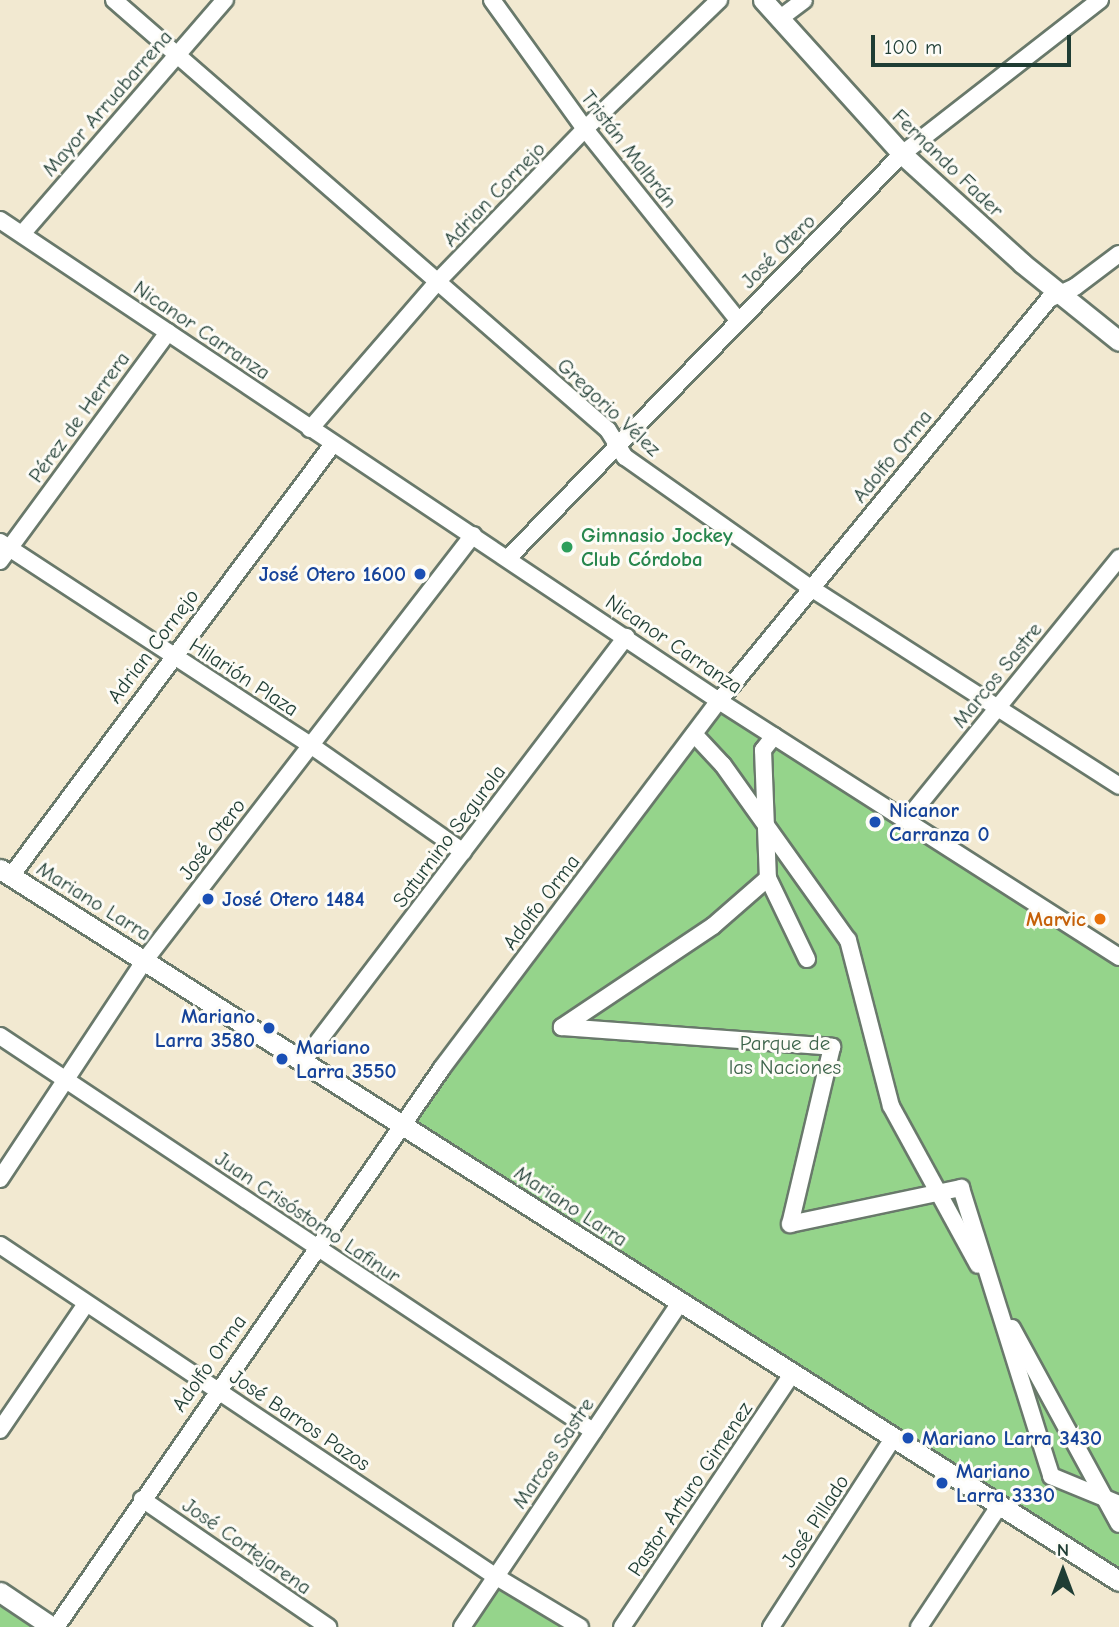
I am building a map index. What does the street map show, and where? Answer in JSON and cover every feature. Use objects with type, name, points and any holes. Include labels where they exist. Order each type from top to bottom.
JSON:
[{"type":"main road","name":"Fernando Fader","points":[[763,0],[902,155],[1119,341]]},
{"type":"main road","name":"Mariano Larra","points":[[6,872],[1119,1581]]},
{"type":"main road","points":[[0,1592],[54,1627]]},
{"type":"street","name":"Gregorio Vélez","points":[[114,0],[608,430],[625,457],[811,588],[1119,786]]},
{"type":"street","name":"Mayor Arruabarrena","points":[[22,234],[176,53],[225,0]]},
{"type":"street","name":"Tristán Malbrán","points":[[492,0],[585,129],[738,320]]},
{"type":"street","name":"Adrian Cornejo","points":[[310,429],[439,281],[585,129],[719,0]]},
{"type":"street","points":[[779,19],[804,0]]},
{"type":"street","name":"José Otero","points":[[508,558],[616,443],[902,155],[1100,0]]},
{"type":"street","name":"Nicanor Carranza","points":[[0,220],[719,701],[908,818],[1119,957]]},
{"type":"street","name":"Adolfo Orma","points":[[54,1627],[216,1389],[403,1126],[719,701],[1049,299],[1061,294],[1119,254]]},
{"type":"street","name":"Pérez de Herrera","points":[[3,551],[168,332]]},
{"type":"street","name":"Adrian Cornejo","points":[[6,872],[332,444]]},
{"type":"street","name":"José Otero","points":[[0,1179],[145,960],[309,744],[473,535]]},
{"type":"street","name":"Hilarión Plaza","points":[[3,551],[172,655],[309,744],[463,852]]},
{"type":"street","name":"Marcos Sastre","points":[[908,818],[1119,558]]},
{"type":"street","name":"Saturnino Segurola","points":[[304,1060],[626,637]]},
{"type":"street","points":[[695,734],[723,765],[848,940],[891,1107],[994,1296],[1112,1501],[1117,1529]]},
{"type":"street","points":[[774,736],[763,750],[768,878],[807,960]]},
{"type":"street","points":[[768,878],[713,926],[562,1027],[832,1048],[790,1224],[961,1188],[1051,1476],[1112,1501]]},
{"type":"street","name":"Juan Crisóstomo Lafinur","points":[[0,1036],[593,1431]]},
{"type":"street","name":"José Barros Pazos","points":[[0,1245],[495,1576],[580,1627]]},
{"type":"street","name":"Marcos Sastre","points":[[462,1627],[680,1303]]},
{"type":"street","points":[[0,1430],[86,1304]]},
{"type":"street","name":"Pastor Arturo Gimenez","points":[[622,1627],[792,1374]]},
{"type":"street","name":"José Pillado","points":[[771,1627],[894,1437]]},
{"type":"street","name":"José Cortejarena","points":[[142,1499],[328,1627]]},
{"type":"street","points":[[919,1627],[999,1506]]},
{"type":"green space","name":"Parque de las Naciones","points":[[719,701],[1119,957],[1119,1580],[403,1126]]},
{"type":"green space","points":[[500,1582],[566,1627],[470,1627]]},
{"type":"green space","points":[[0,1602],[37,1627],[0,1627]]},
{"type":"place","name":"Gimnasio Jockey Club Córdoba","points":[[567,547]]},
{"type":"place","name":"José Otero 1600","points":[[420,574]]},
{"type":"place","name":"Nicanor Carranza 0","points":[[875,822]]},
{"type":"place","name":"José Otero 1484","points":[[208,899]]},
{"type":"place","name":"Marvic","points":[[1100,919]]},
{"type":"place","name":"Mariano Larra 3580","points":[[269,1028]]},
{"type":"place","name":"Mariano Larra 3550","points":[[282,1059]]},
{"type":"place","name":"Mariano Larra 3430","points":[[908,1438]]},
{"type":"place","name":"Mariano Larra 3330","points":[[942,1483]]}]
